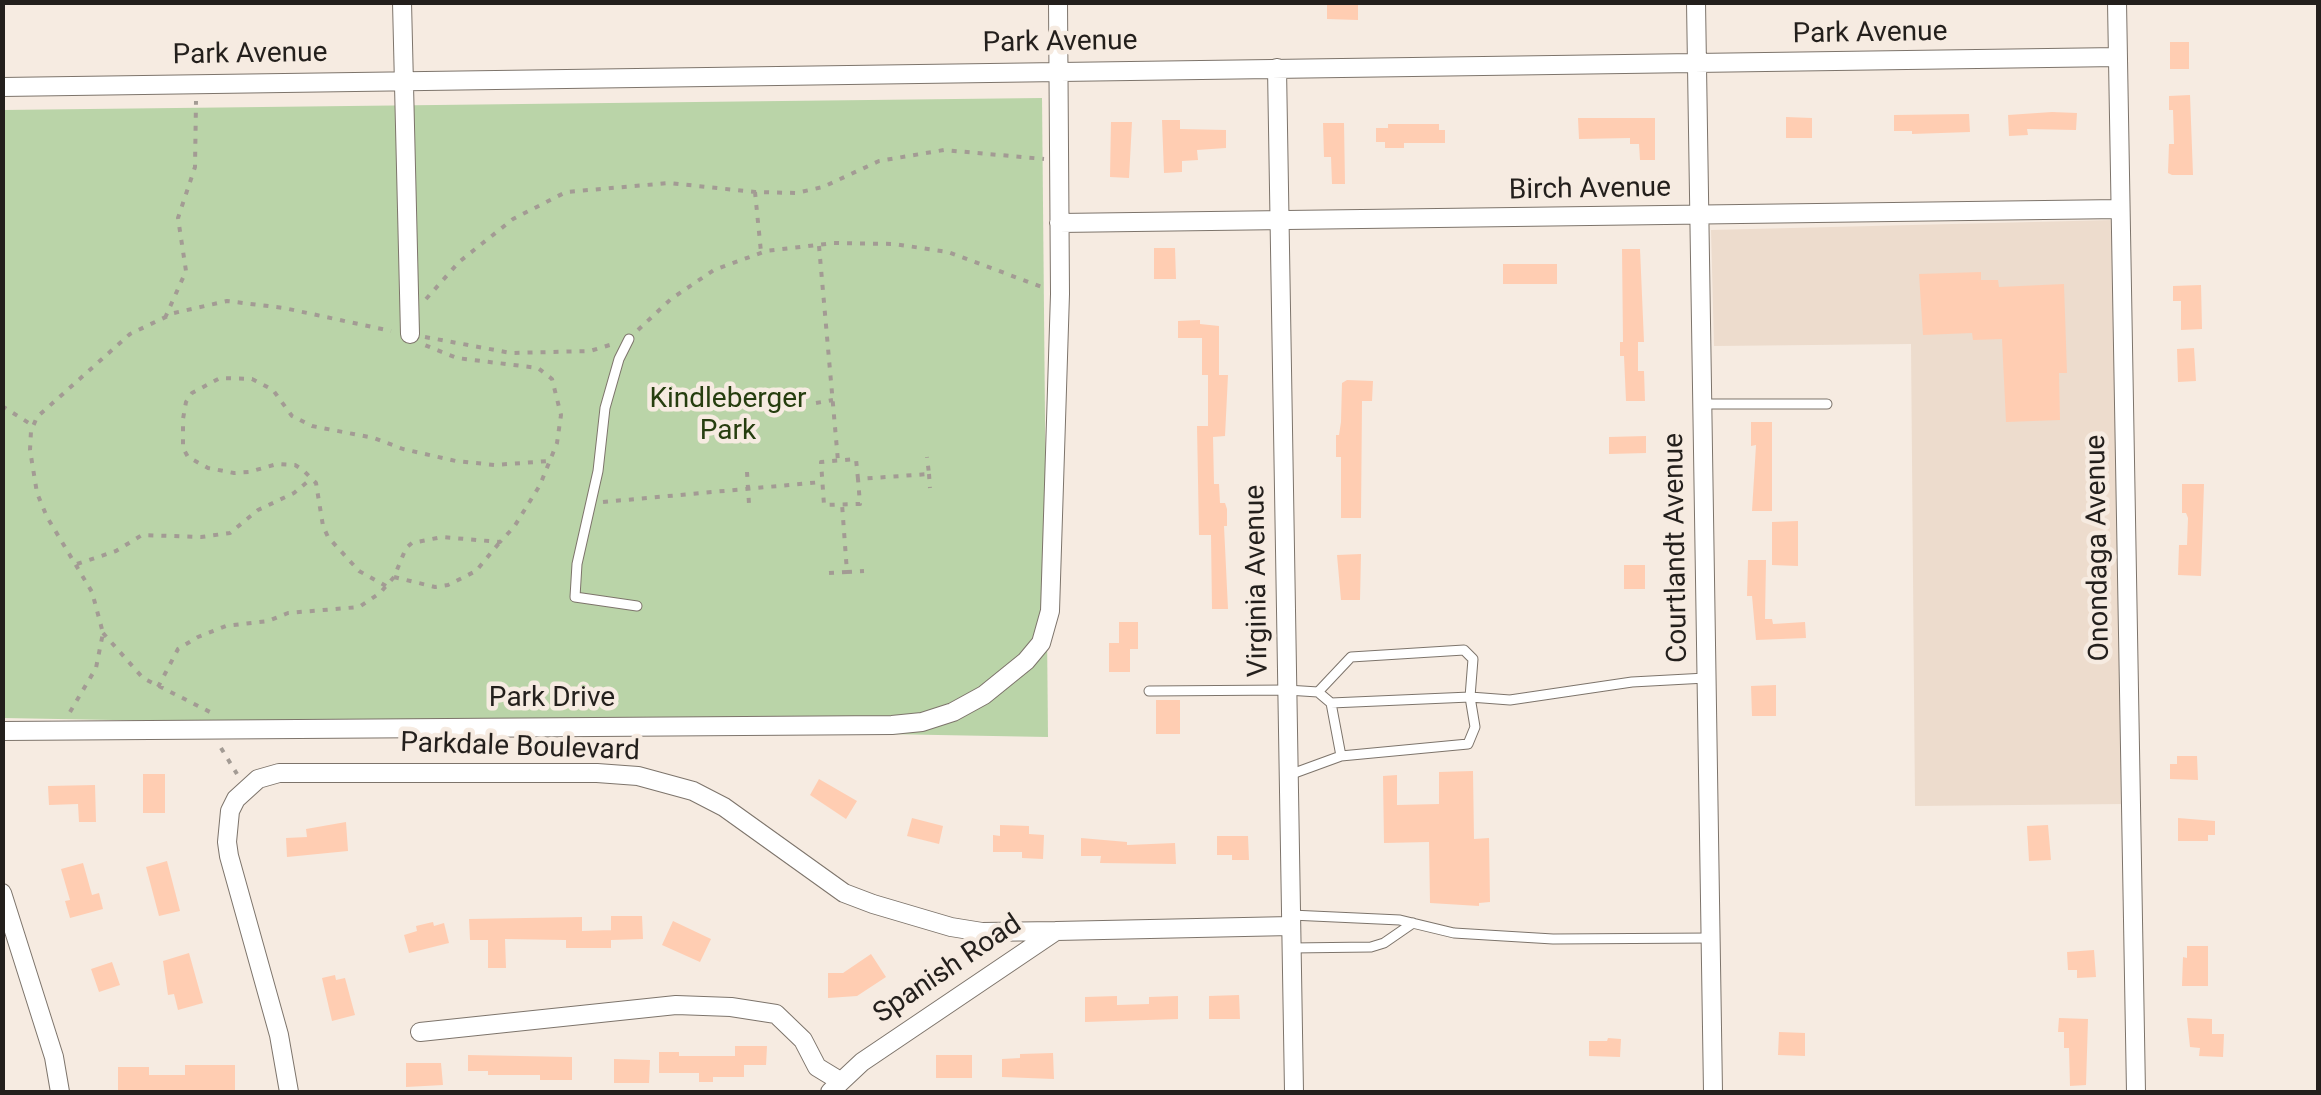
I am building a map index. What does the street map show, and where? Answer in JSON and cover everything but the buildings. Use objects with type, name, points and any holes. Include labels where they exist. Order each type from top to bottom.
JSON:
[{"type":"street","points":[[402,2],[410,334]]},
{"type":"street","points":[[1058,2],[1060,294]]},
{"type":"street","name":"Courtlandt Avenue","points":[[1696,2],[1713,1092]]},
{"type":"street","name":"Onondaga Avenue","points":[[2118,2],[2136,1092]]},
{"type":"street","name":"Park Avenue","points":[[2,87],[2118,57]]},
{"type":"street","name":"Virginia Avenue","points":[[1277,68],[1294,1092]]},
{"type":"street","name":"Birch Avenue","points":[[1060,222],[2120,209]]},
{"type":"street","name":"Park Drive","points":[[2,731],[210,720],[892,725],[922,722],[968,705],[1026,661],[1041,643],[1050,611],[1060,294]]},
{"type":"street","name":"Parkdale Boulevard","points":[[246,788],[258,778],[316,771],[638,776],[693,791],[724,807],[844,892],[873,904],[967,930],[1056,931]]},
{"type":"street","points":[[246,788],[230,811],[229,856],[279,1035],[290,1092]]},
{"type":"street","points":[[2,893],[54,1057],[60,1092]]},
{"type":"street","name":"Spanish Road","points":[[835,1087],[902,1034],[1056,931],[1291,920]]},
{"type":"street","points":[[420,1032],[676,1006],[731,1008],[776,1014],[803,1040],[817,1067],[835,1087]]},
{"type":"lane","points":[[630,338],[619,359],[606,408],[577,564],[575,597],[638,606]]},
{"type":"lane","points":[[1702,404],[1827,404]]},
{"type":"lane","points":[[1289,776],[1341,756],[1468,744],[1475,727],[1470,698],[1474,659],[1464,650],[1350,657],[1318,692]]},
{"type":"lane","points":[[1331,703],[1510,700],[1632,682],[1706,678]]},
{"type":"lane","points":[[1149,690],[1318,692],[1331,703],[1341,756]]},
{"type":"lane","points":[[1291,920],[1412,923],[1454,933],[1553,939],[1710,938]]},
{"type":"lane","points":[[1292,948],[1371,947],[1384,943],[1412,923]]},
{"type":"path","points":[[164,318],[186,271],[178,218],[195,167],[195,84]]},
{"type":"path","points":[[410,314],[482,242],[528,210],[566,192],[669,182],[755,192],[809,191],[879,161],[944,150],[1059,162]]},
{"type":"path","points":[[755,192],[761,253]]},
{"type":"path","points":[[819,244],[838,460]]},
{"type":"path","points":[[52,731],[85,692],[96,668],[103,633],[92,592],[47,517],[38,493],[30,450],[33,426],[37,417],[130,334],[164,318],[226,301],[284,308],[512,352],[590,352],[630,338],[671,299],[714,270],[761,253],[819,244],[894,244],[948,252],[1060,294]]},
{"type":"path","points":[[394,577],[435,587],[448,585],[476,570],[532,500],[561,428],[556,388],[546,372],[457,358],[419,342],[410,334]]},
{"type":"path","points":[[386,586],[359,572],[328,537],[322,526],[316,483],[295,465],[234,473],[195,462],[183,448],[186,402],[192,393],[210,381],[241,377],[262,382],[292,416],[312,426],[456,461],[550,461]]},
{"type":"path","points":[[816,404],[833,400]]},
{"type":"path","points":[[2,406],[33,426]]},
{"type":"path","points":[[927,457],[930,488]]},
{"type":"path","points":[[838,460],[856,460],[860,504],[824,505],[821,462],[838,460]]},
{"type":"path","points":[[747,472],[749,504]]},
{"type":"path","points":[[858,479],[929,474]]},
{"type":"path","points":[[77,564],[116,551],[142,535],[201,537],[230,532],[312,478]]},
{"type":"path","points":[[591,503],[822,482]]},
{"type":"path","points":[[842,504],[847,572]]},
{"type":"path","points":[[158,687],[178,649],[198,637],[226,626],[268,621],[288,613],[359,606],[394,577],[412,543],[442,537],[500,542]]},
{"type":"path","points":[[829,573],[864,571]]},
{"type":"path","points":[[103,633],[143,678],[210,720],[246,788]]},
{"type":"shaded area","points":[[2113,220],[2124,804],[1915,806],[1911,344],[1714,346],[1711,230]]},
{"type":"green space","name":"Kindleberger Park","points":[[1042,98],[1048,737],[3,718],[3,110]]}]
